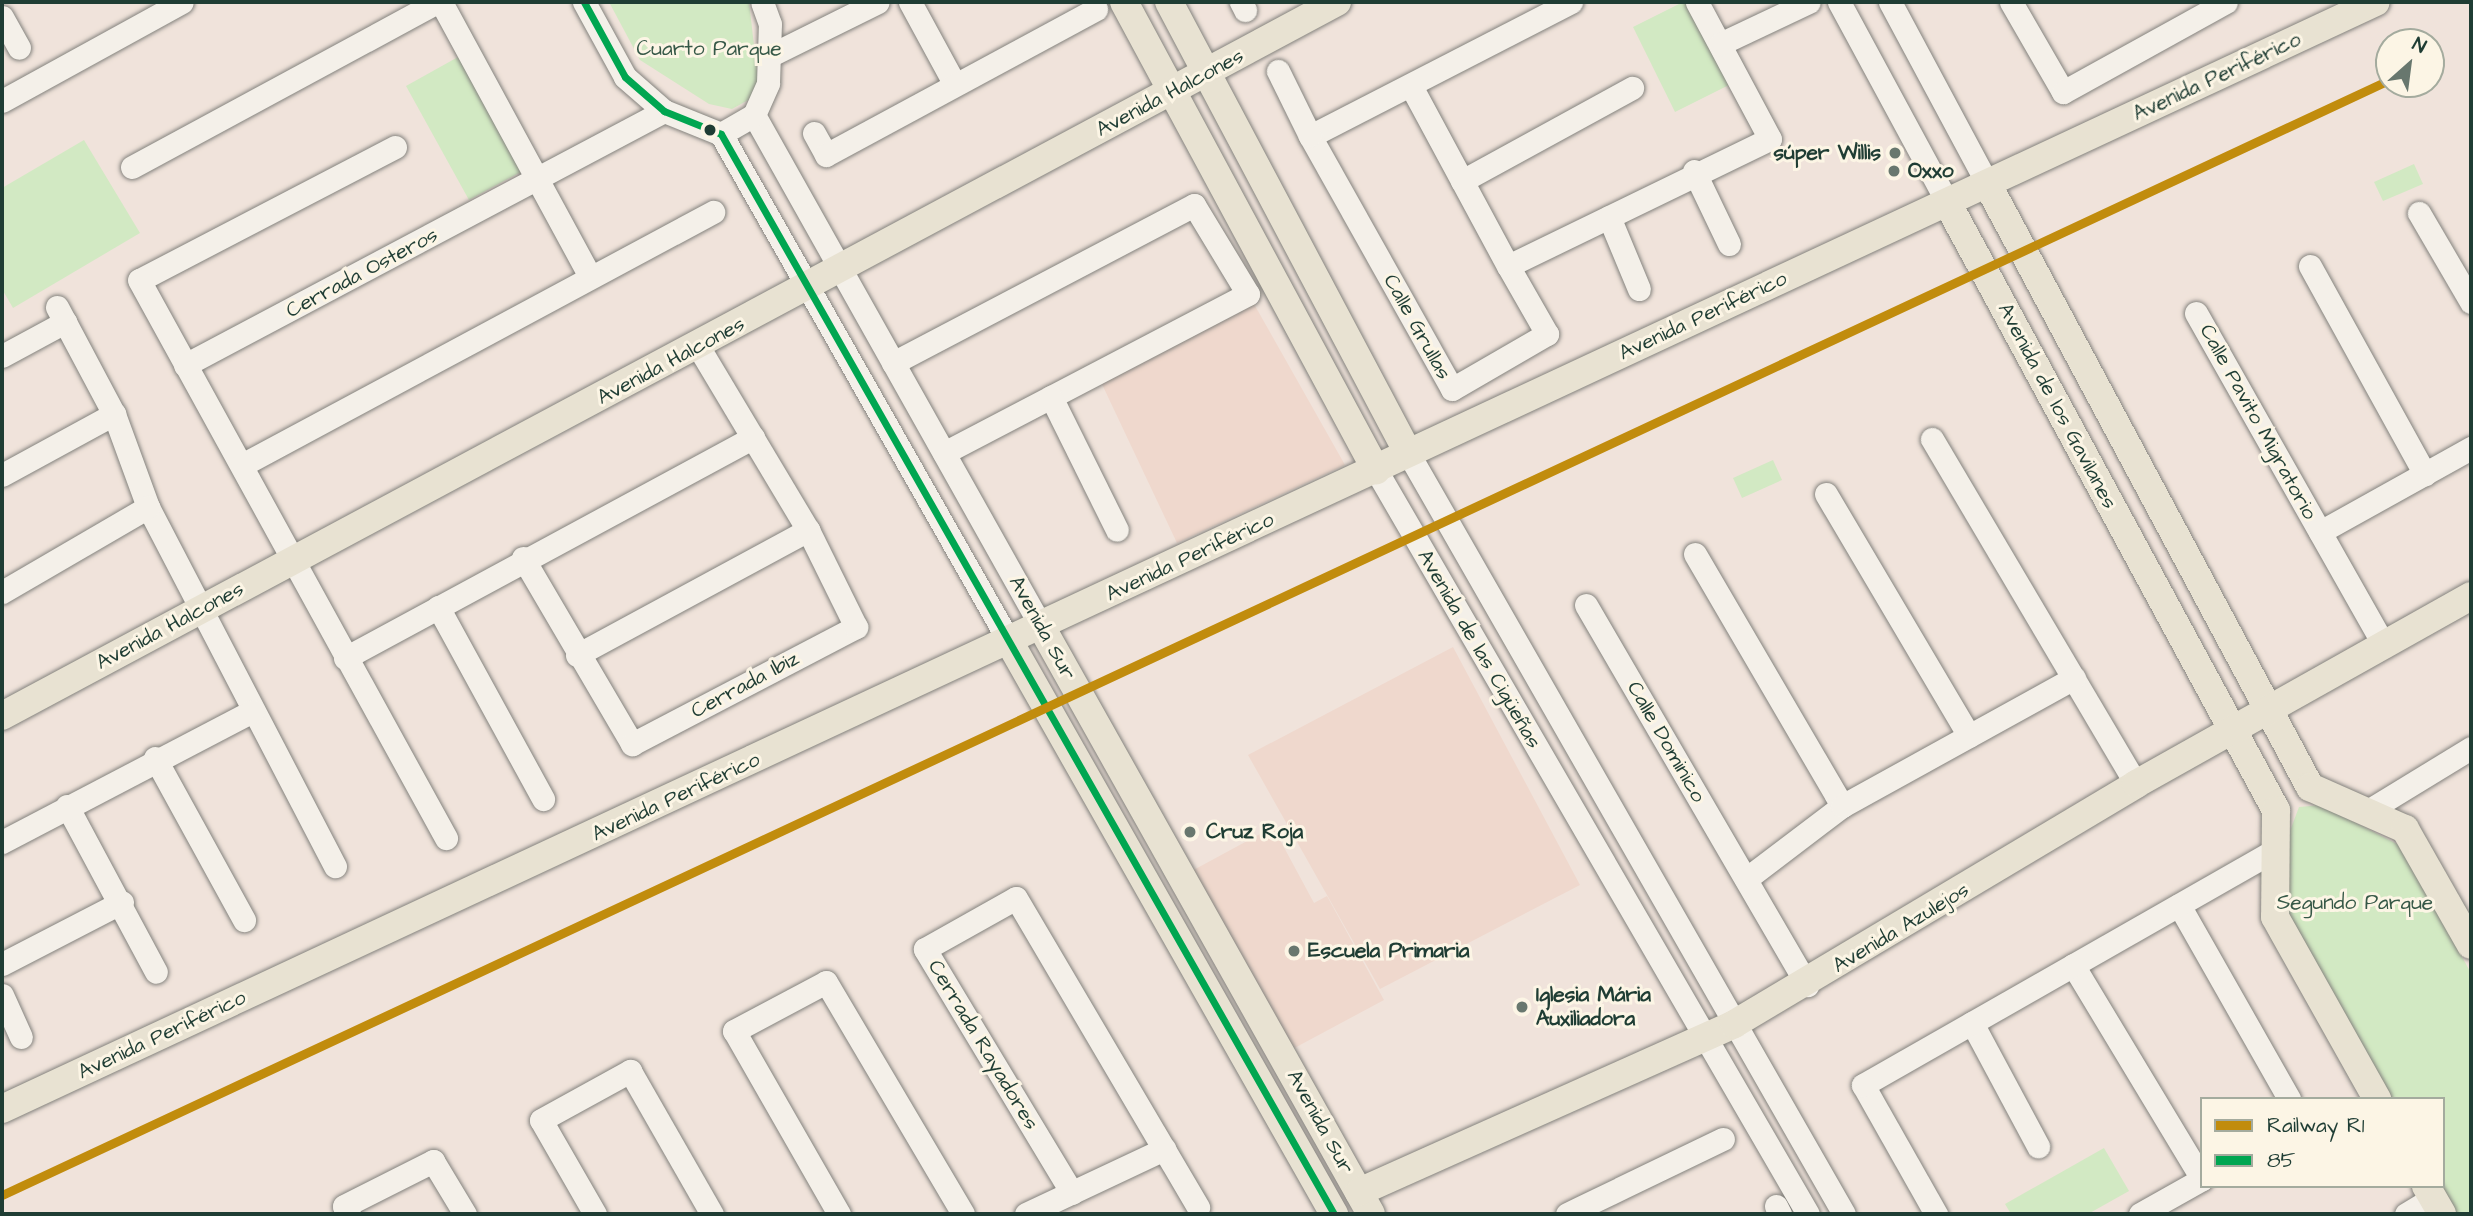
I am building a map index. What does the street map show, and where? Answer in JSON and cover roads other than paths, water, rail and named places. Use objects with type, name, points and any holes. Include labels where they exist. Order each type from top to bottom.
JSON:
[{"type":"main road","name":"Avenida de las Cigüeñas","points":[[1124,2],[1376,470]]},
{"type":"main road","name":"Avenida de las Cigüeñas","points":[[1169,2],[1407,452]]},
{"type":"main road","name":"Avenida Halcones","points":[[2,716],[203,610],[290,559],[703,355],[840,268],[1173,93],[1337,2]]},
{"type":"main road","name":"Avenida Periférico","points":[[2,1109],[1010,643],[1376,470],[1407,452],[1948,204],[2376,2]]},
{"type":"main road","name":"Avenida de los Gavilanes","points":[[1987,185],[2310,787]]},
{"type":"main road","name":"Avenida de los Gavilanes","points":[[1948,204],[2276,810]]},
{"type":"main road","points":[[2024,343],[2062,323]]},
{"type":"main road","name":"Avenida Azulejos","points":[[1365,1203],[1706,1038],[1807,985],[2136,784],[2471,596]]},
{"type":"main road","name":"Avenida Sur","points":[[1042,628],[1365,1203]]},
{"type":"main road","name":"Avenida Sur","points":[[1010,643],[1115,829],[1323,1211]]},
{"type":"main road","points":[[2376,1097],[2275,917],[2272,852],[2276,810],[2310,787],[2371,809],[2405,828],[2471,945]]},
{"type":"main road","points":[[1115,829],[1146,813]]},
{"type":"street","points":[[2,101],[182,2]]},
{"type":"street","points":[[132,167],[439,2],[590,276]]},
{"type":"street","points":[[584,2],[625,77],[654,117],[721,134],[754,115],[772,55],[762,2]]},
{"type":"street","points":[[772,55],[878,2]]},
{"type":"street","points":[[910,2],[956,85]]},
{"type":"street","points":[[1310,136],[1571,2]]},
{"type":"street","points":[[1508,266],[1609,217],[1694,171],[1770,139],[1697,2]]},
{"type":"street","points":[[1720,44],[1809,2]]},
{"type":"street","name":"Avenida de los Gavilanes","points":[[1839,2],[1948,204]]},
{"type":"street","name":"Avenida de los Gavilanes","points":[[1890,2],[1987,185]]},
{"type":"street","points":[[2011,2],[2063,92],[2226,2]]},
{"type":"street","points":[[814,133],[826,155],[1096,9]]},
{"type":"street","points":[[2,17],[19,48]]},
{"type":"street","name":"Calle Grullas","points":[[1278,71],[1310,136],[1452,389],[1548,334],[1508,266],[1411,86]]},
{"type":"street","points":[[1462,181],[1632,88]]},
{"type":"street","name":"Avenida Sur","points":[[754,115],[1042,628]]},
{"type":"street","name":"Cerrada Osteros","points":[[185,365],[654,117]]},
{"type":"street","name":"Avenida Sur","points":[[721,134],[1010,643]]},
{"type":"street","points":[[395,147],[139,280],[242,465],[290,559],[446,838]]},
{"type":"street","points":[[1694,171],[1729,244]]},
{"type":"street","points":[[893,363],[1195,205],[1248,295],[944,453]]},
{"type":"street","points":[[242,465],[713,212]]},
{"type":"street","points":[[2419,213],[2471,302]]},
{"type":"street","points":[[1609,217],[1639,289]]},
{"type":"street","points":[[2309,265],[2425,474]]},
{"type":"street","name":"Calle Pavito Migratorio","points":[[2196,313],[2384,645]]},
{"type":"street","points":[[3,354],[61,314],[114,414],[148,507],[335,866]]},
{"type":"street","name":"Cerrada Ibiz","points":[[523,558],[577,655],[632,744],[856,627],[808,530],[703,355]]},
{"type":"street","points":[[1051,397],[1117,530]]},
{"type":"street","points":[[2,475],[114,414]]},
{"type":"street","points":[[345,657],[523,558],[753,437]]},
{"type":"street","points":[[1931,439],[2136,784]]},
{"type":"street","name":"Calle Pavito Migratorio","points":[[2320,532],[2471,448]]},
{"type":"street","name":"Avenida de las Cigüeñas","points":[[1407,452],[1843,1214]]},
{"type":"street","name":"Avenida de las Cigüeñas","points":[[1376,470],[1808,1214]]},
{"type":"street","points":[[1826,494],[1969,736]]},
{"type":"street","points":[[2,592],[148,507]]},
{"type":"street","points":[[577,655],[808,530]]},
{"type":"street","points":[[1695,554],[1842,806]]},
{"type":"street","name":"Calle Dominico","points":[[1586,605],[1807,985]]},
{"type":"street","points":[[438,607],[543,799]]},
{"type":"street","points":[[1746,879],[1842,806],[2074,678]]},
{"type":"street","points":[[2,842],[155,758],[253,711]]},
{"type":"street","points":[[2371,809],[2469,756]]},
{"type":"street","points":[[155,758],[244,920]]},
{"type":"street","points":[[67,806],[122,902],[156,972]]},
{"type":"street","points":[[1936,1214],[1863,1085],[2272,852]]},
{"type":"street","name":"Cerrada Rayadores","points":[[1072,1193],[925,949],[1016,898],[1198,1207]]},
{"type":"street","points":[[2,964],[122,902]]},
{"type":"street","points":[[2179,905],[2288,1097]]},
{"type":"street","points":[[2073,965],[2200,1176]]},
{"type":"street","points":[[839,1214],[734,1031],[826,982],[963,1214]]},
{"type":"street","points":[[2,995],[21,1037]]},
{"type":"street","points":[[1972,1023],[2038,1146]]},
{"type":"street","points":[[595,1214],[541,1120],[630,1071],[712,1214]]},
{"type":"street","points":[[1567,1214],[1723,1139]]},
{"type":"street","points":[[1026,1214],[1164,1149]]},
{"type":"street","points":[[349,1214],[344,1206],[433,1161],[465,1214]]},
{"type":"street","points":[[2140,1214],[2200,1180]]},
{"type":"street","points":[[2406,1214],[2434,1200]]},
{"type":"street","name":"Avenida Azulejos","points":[[1323,1211],[1365,1203]]},
{"type":"rail line","name":"R1","points":[[2,1195],[2375,87]]},
{"type":"place","name":"súper Willis","points":[[1895,153]]},
{"type":"place","name":"Oxxo","points":[[1894,171]]},
{"type":"place","name":"Cruz Roja","points":[[1190,832]]},
{"type":"place","name":"Escuela Primaria","points":[[1294,951]]},
{"type":"place","name":"Iglesia Mária Auxiliadora","points":[[1522,1007]]},
{"type":"park label","name":"Cuarto Parque","points":[[709,49]]},
{"type":"park label","name":"Segundo Parque","points":[[2355,903]]}]
